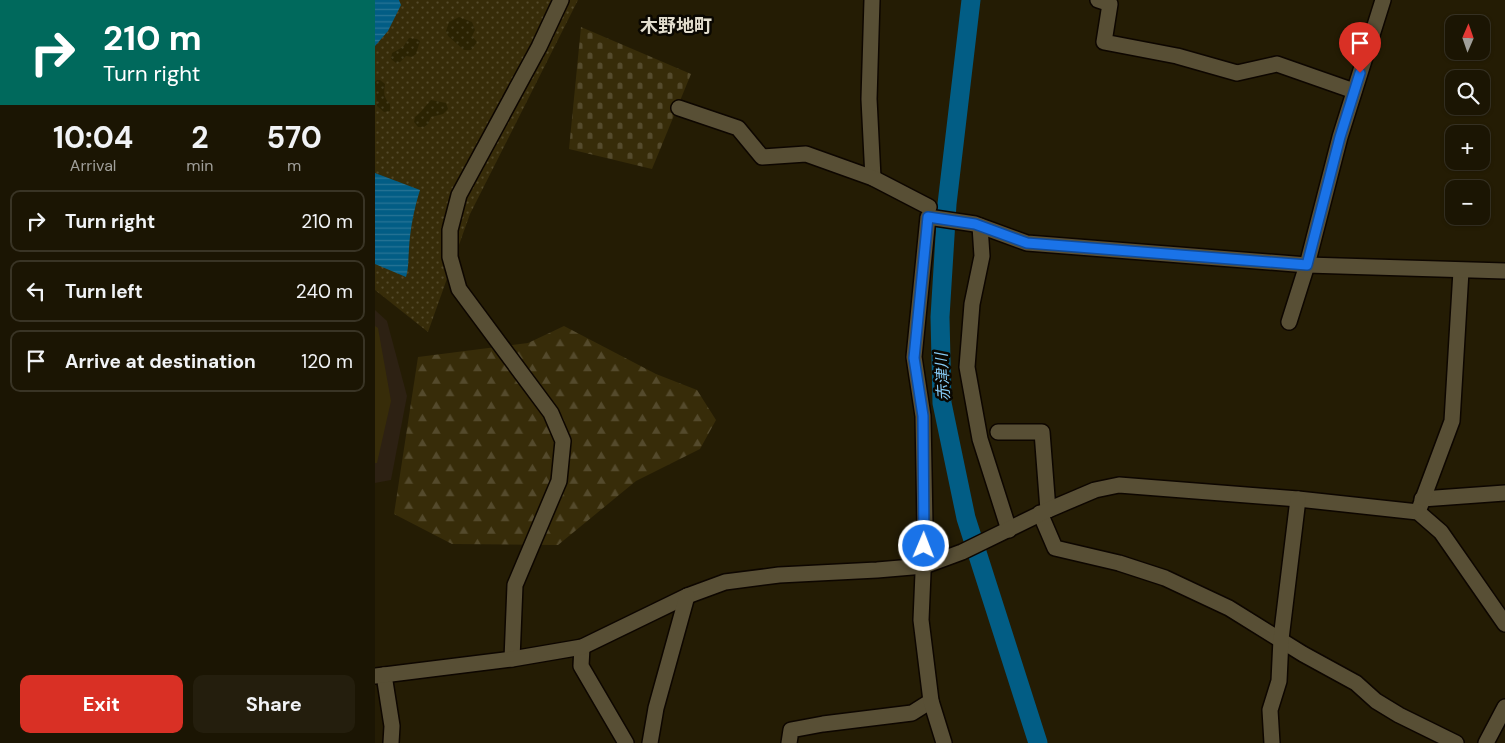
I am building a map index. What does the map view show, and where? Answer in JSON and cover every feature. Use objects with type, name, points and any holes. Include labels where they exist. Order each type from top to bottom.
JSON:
[{"type":"street","points":[[512,659],[515,585],[559,481],[563,441],[551,413],[459,289],[450,257],[450,230],[459,195],[539,47],[561,0]]},
{"type":"street","points":[[872,0],[869,99],[873,178]]},
{"type":"street","points":[[1099,0],[1110,4],[1105,42],[1177,56],[1237,73],[1277,64],[1354,91]]},
{"type":"street","points":[[1289,322],[1307,265],[1340,137],[1383,0]]},
{"type":"street","points":[[679,108],[738,128],[761,157],[806,154],[873,178],[931,213],[978,225],[1027,243],[1307,265],[1461,271],[1505,270]]},
{"type":"street","points":[[931,213],[928,217],[914,358],[923,416],[924,566],[921,620],[931,701],[944,743]]},
{"type":"street","points":[[978,225],[982,256],[972,304],[967,367],[980,439],[1005,532]]},
{"type":"street","points":[[1420,506],[1452,421],[1461,271]]},
{"type":"street","points":[[998,432],[1042,432],[1044,511],[1055,548],[1119,563],[1165,578],[1229,608],[1303,654],[1356,683],[1376,701],[1399,715],[1456,743]]},
{"type":"street","points":[[391,743],[392,726],[379,676],[582,648],[687,596],[725,582],[779,575],[924,566],[963,552],[1044,511],[1095,490],[1119,485],[1298,499],[1420,506],[1505,493]]},
{"type":"street","points":[[1272,743],[1270,710],[1279,681],[1281,639],[1298,499]]},
{"type":"street","points":[[1420,506],[1441,532],[1505,624]]},
{"type":"street","points":[[650,743],[657,708],[687,596]]},
{"type":"street","points":[[582,648],[581,666],[626,743]]},
{"type":"street","points":[[789,743],[791,730],[912,713],[931,701]]},
{"type":"street","points":[[1485,743],[1505,707]]},
{"type":"shaded area","points":[[375,310],[387,321],[407,396],[391,480],[375,483]]},
{"type":"green space","points":[[375,0],[578,0],[470,214],[428,332],[375,290]]},
{"type":"green space","points":[[581,27],[691,74],[652,169],[569,149]]},
{"type":"green space","points":[[375,326],[378,328],[391,401],[377,463],[375,463]]},
{"type":"green space","points":[[564,326],[656,374],[697,390],[716,420],[700,449],[636,481],[558,545],[452,544],[394,514],[418,357],[528,343]]},
{"type":"sand","points":[[459,17],[472,22],[475,30],[472,36],[477,42],[471,50],[464,50],[448,36],[446,31],[449,22]]},
{"type":"sand","points":[[409,38],[420,41],[416,54],[412,57],[406,56],[396,63],[391,59],[392,53],[403,47]]},
{"type":"sand","points":[[377,80],[385,84],[385,95],[390,104],[390,111],[384,112],[377,106],[375,82]]},
{"type":"sand","points":[[431,100],[446,103],[448,109],[443,114],[431,117],[428,124],[424,127],[418,127],[414,122],[415,117]]},
{"type":"water","points":[[375,0],[399,0],[401,5],[388,31],[375,46]]},
{"type":"water","points":[[375,173],[420,190],[411,227],[406,277],[375,264]]},
{"type":"waterway","name":"赤津川","points":[[971,0],[947,204],[940,317],[942,403],[966,518],[1038,743]]},
{"type":"district","name":"木野地町","points":[[676,26]]},
{"type":"route","points":[[924,546],[923,416],[914,358],[919,289],[928,217],[975,224],[1027,243],[1307,265],[1340,137],[1360,73]]}]
